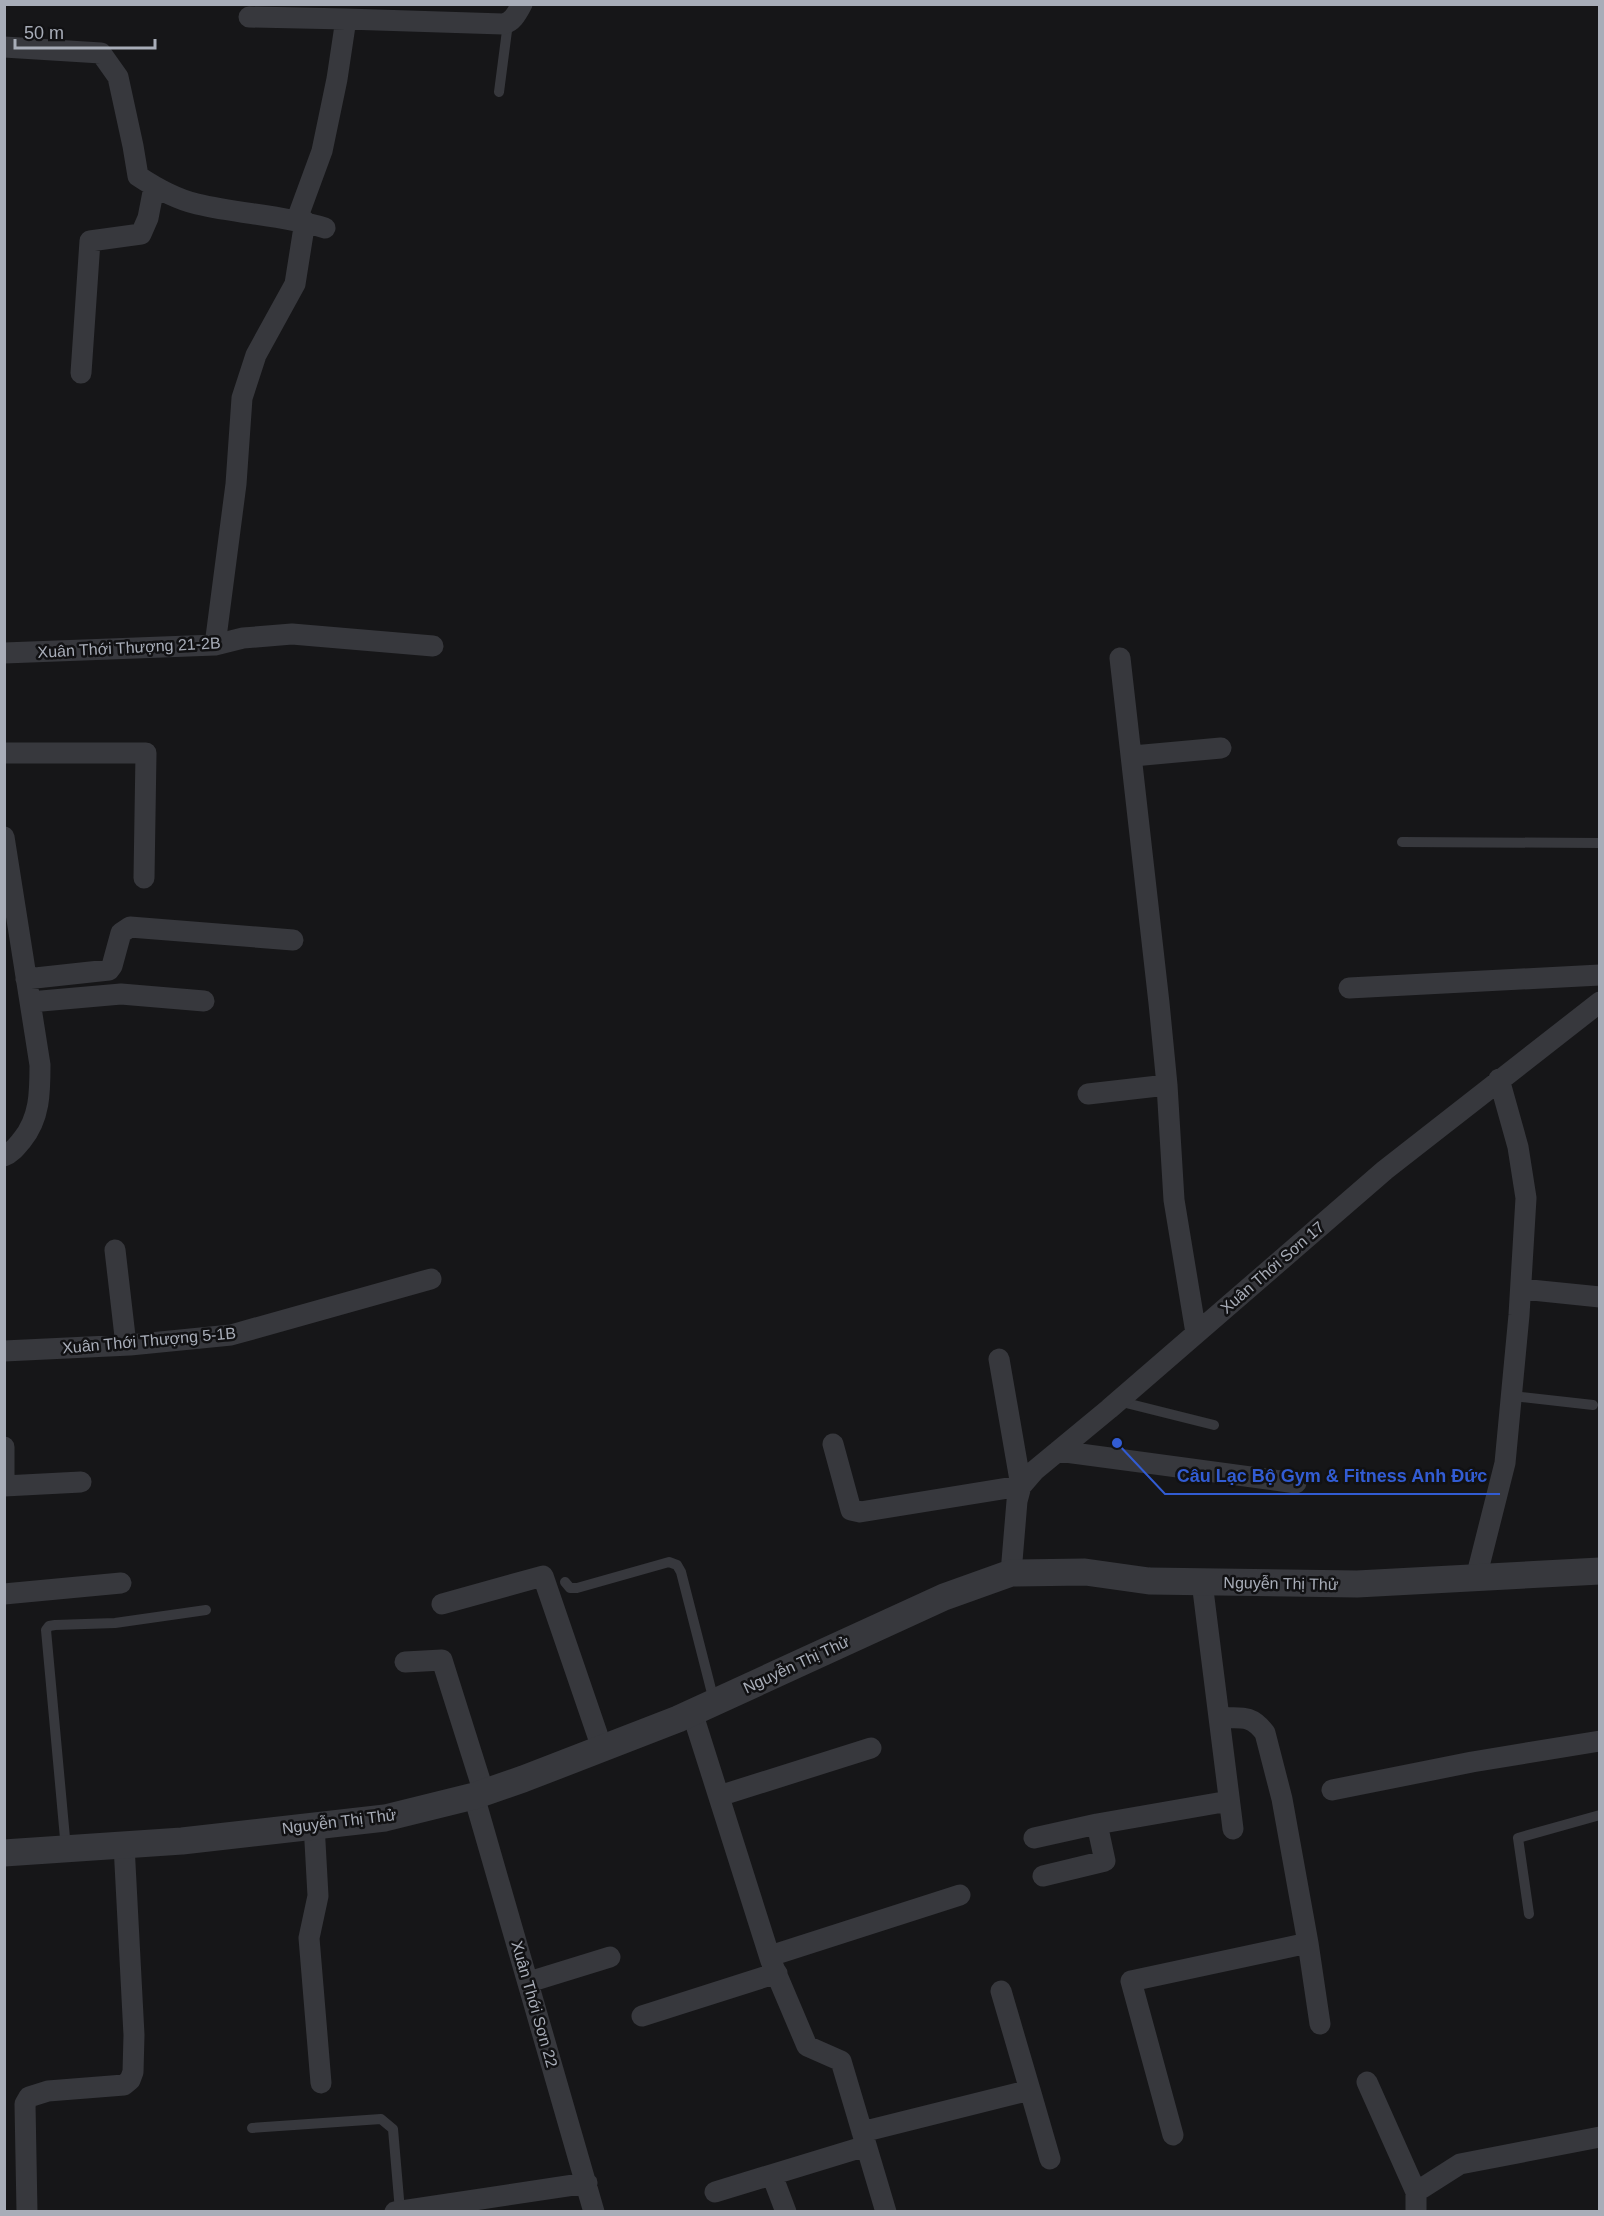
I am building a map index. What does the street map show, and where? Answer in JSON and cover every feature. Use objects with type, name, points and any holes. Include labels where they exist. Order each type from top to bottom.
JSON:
[{"type":"street","points":[[249,17],[508,23],[522,4]]},
{"type":"street","points":[[214,645],[236,484],[242,398],[256,355],[296,284],[301,220],[322,151],[338,79],[346,19]]},
{"type":"street","points":[[4,47],[101,53],[118,77],[134,146],[138,176],[154,187],[196,204],[301,220],[325,228]]},
{"type":"street","points":[[81,373],[90,240],[141,234],[148,218],[154,187]]},
{"type":"street","name":"Xuân Thới Thượng 21-2B","points":[[4,653],[214,645],[243,638],[292,634],[433,646]]},
{"type":"street","points":[[1120,658],[1133,756],[1167,1085],[1174,1200],[1196,1333]]},
{"type":"street","points":[[1133,756],[1221,748]]},
{"type":"street","points":[[4,753],[146,753],[144,878]]},
{"type":"street","points":[[4,837],[40,1065],[39,1099],[31,1129],[17,1147],[4,1156]]},
{"type":"street","points":[[26,979],[109,970],[121,933],[130,927],[293,940]]},
{"type":"street","points":[[1349,988],[1599,975]]},
{"type":"street","points":[[30,1002],[121,994],[204,1001]]},
{"type":"street","name":"Xuân Thới Sơn 17","points":[[1021,1486],[1034,1471],[1385,1170],[1498,1079],[1599,1002]]},
{"type":"street","points":[[1476,1578],[1505,1463],[1521,1288],[1526,1198],[1518,1147],[1498,1079]]},
{"type":"street","points":[[1088,1094],[1167,1085]]},
{"type":"street","points":[[115,1250],[126,1346]]},
{"type":"street","name":"Xuân Thới Thượng 5-1B","points":[[4,1351],[126,1346],[231,1335],[430,1279]]},
{"type":"street","points":[[1521,1288],[1599,1297]]},
{"type":"street","points":[[999,1359],[1021,1486],[1017,1501],[1011,1574]]},
{"type":"street","points":[[833,1444],[850,1510],[860,1512],[1021,1486]]},
{"type":"street","points":[[4,1447],[4,1477]]},
{"type":"street","points":[[1058,1451],[1296,1483]]},
{"type":"street","points":[[4,1486],[81,1482]]},
{"type":"street","name":"Nguyễn Thị Thử","points":[[4,1853],[183,1841],[314,1824],[385,1818],[479,1795],[602,1749],[703,1707],[944,1597],[1011,1574],[1085,1572],[1149,1581],[1357,1584],[1599,1571]]},
{"type":"street","points":[[442,1604],[543,1576],[602,1749]]},
{"type":"street","points":[[1202,1582],[1233,1829]]},
{"type":"street","points":[[4,1594],[121,1583]]},
{"type":"street","name":"Xuân Thới Sơn 22","points":[[405,1662],[442,1660],[594,2211]]},
{"type":"street","points":[[703,1707],[719,1796],[773,1964],[807,2046],[841,2061],[886,2211]]},
{"type":"street","points":[[1219,1718],[1249,1718],[1265,1733],[1282,1798],[1320,2024]]},
{"type":"street","points":[[1332,1790],[1472,1762],[1599,1741]]},
{"type":"street","points":[[719,1796],[871,1748]]},
{"type":"street","points":[[1034,1838],[1097,1824],[1229,1801]]},
{"type":"street","points":[[314,1824],[318,1896],[309,1938],[321,2083]]},
{"type":"street","points":[[1043,1876],[1105,1861],[1097,1824]]},
{"type":"street","points":[[27,2211],[25,2104],[29,2097],[48,2091],[124,2085],[130,2080],[133,2072],[134,2035],[124,1845]]},
{"type":"street","points":[[642,2016],[773,1964],[960,1895]]},
{"type":"street","points":[[1173,2135],[1131,1981],[1308,1943]]},
{"type":"street","points":[[529,1982],[610,1957]]},
{"type":"street","points":[[1001,1991],[1050,2159]]},
{"type":"street","points":[[1367,2082],[1416,2201],[1460,2164],[1599,2137]]},
{"type":"street","points":[[715,2192],[772,2175],[864,2139],[1030,2090]]},
{"type":"street","points":[[772,2175],[786,2211]]},
{"type":"street","points":[[398,2211],[587,2184]]},
{"type":"lane","points":[[499,92],[508,23]]},
{"type":"lane","points":[[1402,842],[1599,843]]},
{"type":"lane","points":[[1512,1396],[1593,1406]]},
{"type":"lane","points":[[1117,1401],[1214,1425]]},
{"type":"lane","points":[[565,1582],[570,1588],[577,1588],[669,1562],[677,1565],[698,1631],[703,1707]]},
{"type":"lane","points":[[66,1850],[46,1630],[49,1626],[55,1625],[115,1623],[206,1610]]},
{"type":"lane","points":[[1529,1914],[1518,1838],[1599,1815]]},
{"type":"lane","points":[[252,2128],[381,2119],[393,2128],[398,2211]]},
{"type":"place","name":"Câu Lạc Bộ Gym & Fitness Anh Đức","points":[[1117,1443]]}]
